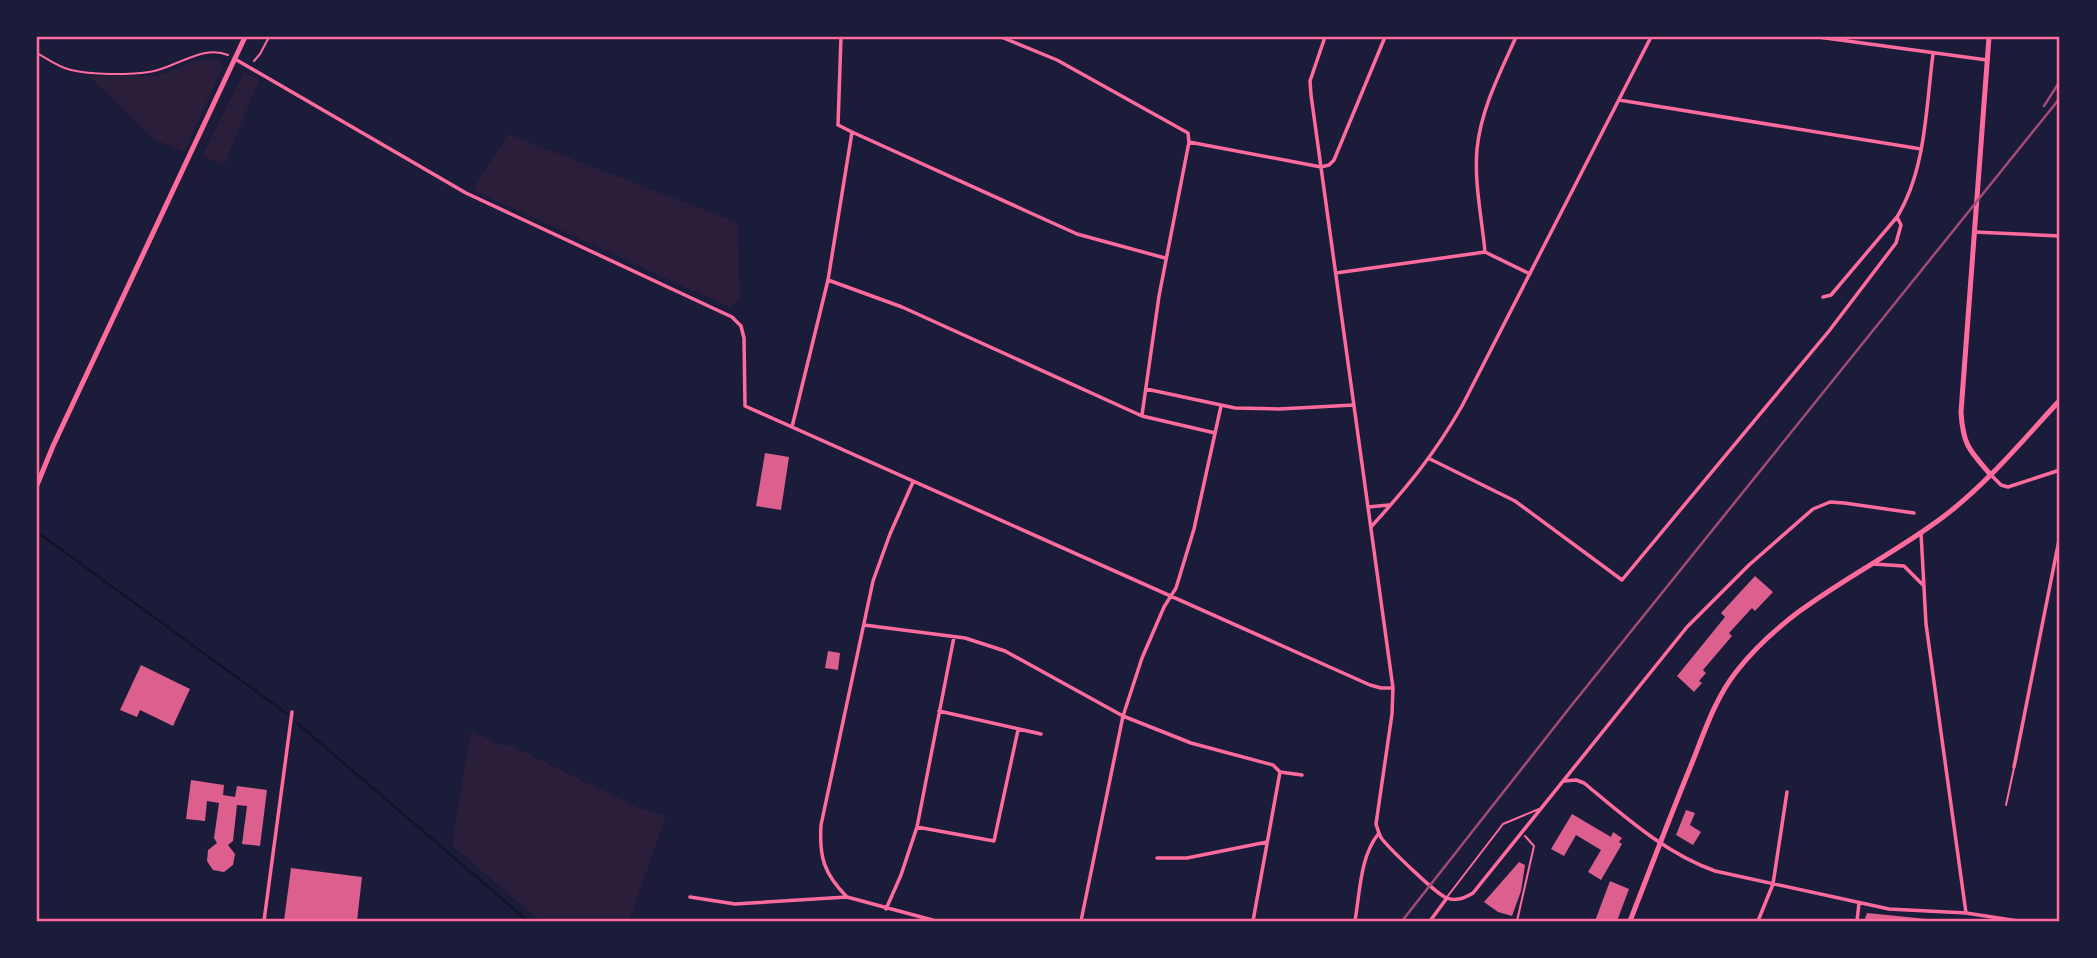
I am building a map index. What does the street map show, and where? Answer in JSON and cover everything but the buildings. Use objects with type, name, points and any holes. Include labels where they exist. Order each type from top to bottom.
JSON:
[{"type":"main road","points":[[37,485],[245,37]]},
{"type":"main road","points":[[1989,37],[1961,412],[1966,445],[1990,474]]},
{"type":"main road","points":[[1630,921],[1705,730],[1734,674],[1759,644],[1787,619],[1953,509],[2060,400]]},
{"type":"street","points":[[841,37],[838,125],[1077,234],[1165,258]]},
{"type":"street","points":[[1001,37],[1057,61],[1188,133],[1189,142],[1165,258],[1142,416]]},
{"type":"street","points":[[1325,37],[1310,81],[1393,688],[1392,714],[1376,816],[1378,833],[1391,849],[1447,898],[1465,898],[1473,893],[1703,610],[1813,509],[1830,502],[1914,513]]},
{"type":"street","points":[[1189,142],[1321,167],[1329,165],[1334,160],[1385,37]]},
{"type":"street","points":[[1485,252],[1477,149],[1488,103],[1516,37]]},
{"type":"street","points":[[1371,527],[1430,459],[1462,406],[1651,37]]},
{"type":"street","points":[[1818,37],[1987,60]]},
{"type":"street","points":[[1823,297],[1831,295],[1897,217],[1914,184],[1933,54]]},
{"type":"street","points":[[235,59],[466,193],[732,317],[741,326],[744,338],[745,406],[1370,685],[1393,688]]},
{"type":"street","points":[[1619,100],[1921,149]]},
{"type":"street","points":[[792,427],[828,280],[852,132]]},
{"type":"street","points":[[1430,459],[1515,501],[1622,580],[1829,331],[1896,243],[1900,225],[1897,217]]},
{"type":"street","points":[[1975,232],[2060,236]]},
{"type":"street","points":[[1336,273],[1485,252],[1530,274]]},
{"type":"street","points":[[828,280],[902,307],[1142,416],[1215,433]]},
{"type":"street","points":[[1146,389],[1220,406],[1279,409],[1354,405]]},
{"type":"street","points":[[1081,921],[1123,716],[1143,658],[1176,587],[1194,530],[1220,406]]},
{"type":"street","points":[[1990,474],[2001,485],[2008,487],[2060,470]]},
{"type":"street","points":[[847,897],[831,881],[823,863],[821,825],[877,569],[913,482]]},
{"type":"street","points":[[1368,507],[1391,505]]},
{"type":"street","points":[[1921,532],[1926,624],[1966,913]]},
{"type":"street","points":[[2014,767],[2060,535]]},
{"type":"street","points":[[1871,564],[1904,566],[1926,587]]},
{"type":"street","points":[[863,625],[954,637],[1005,651],[1123,716],[1191,743],[1273,765],[1280,772],[1302,775]]},
{"type":"street","points":[[886,909],[908,857],[917,827],[954,637]]},
{"type":"street","points":[[939,711],[1041,734]]},
{"type":"street","points":[[264,921],[292,712]]},
{"type":"street","points":[[917,827],[995,841],[1018,730]]},
{"type":"street","points":[[1253,921],[1280,772]]},
{"type":"street","points":[[1562,782],[1576,780],[1584,783],[1634,824],[1677,854],[1705,867],[1859,903],[1909,911],[1966,913],[2018,921]]},
{"type":"street","points":[[1758,921],[1773,884],[1787,792]]},
{"type":"street","points":[[1355,921],[1367,855],[1370,844],[1378,833]]},
{"type":"street","points":[[1157,858],[1186,858],[1267,842]]},
{"type":"street","points":[[690,897],[736,904],[847,897],[936,921]]},
{"type":"street","points":[[1430,921],[1447,898]]},
{"type":"street","points":[[1857,921],[1859,903]]},
{"type":"lane","points":[[2006,805],[2014,767]]},
{"type":"lane","points":[[1447,898],[1503,824],[1540,809]]},
{"type":"path","points":[[248,67],[260,54],[269,37]]},
{"type":"path","points":[[37,53],[70,70],[130,73],[149,72],[198,55],[220,52],[235,59]]},
{"type":"path","points":[[1517,921],[1534,846],[1522,832]]},
{"type":"shaded area","points":[[219,59],[223,66],[184,152],[152,138],[89,76],[158,76],[195,61]]},
{"type":"shaded area","points":[[244,72],[259,80],[224,165],[202,156]]},
{"type":"shaded area","points":[[508,134],[738,223],[740,300],[729,307],[473,190]]},
{"type":"shaded area","points":[[471,731],[504,746],[509,745],[637,807],[666,816],[629,921],[540,921],[452,845]]},
{"type":"waterway","points":[[37,532],[286,713]]},
{"type":"waterway","points":[[297,723],[528,921]]},
{"type":"railway","points":[[2044,106],[2060,81]]},
{"type":"railway","points":[[1402,921],[1571,706],[2060,98]]}]
